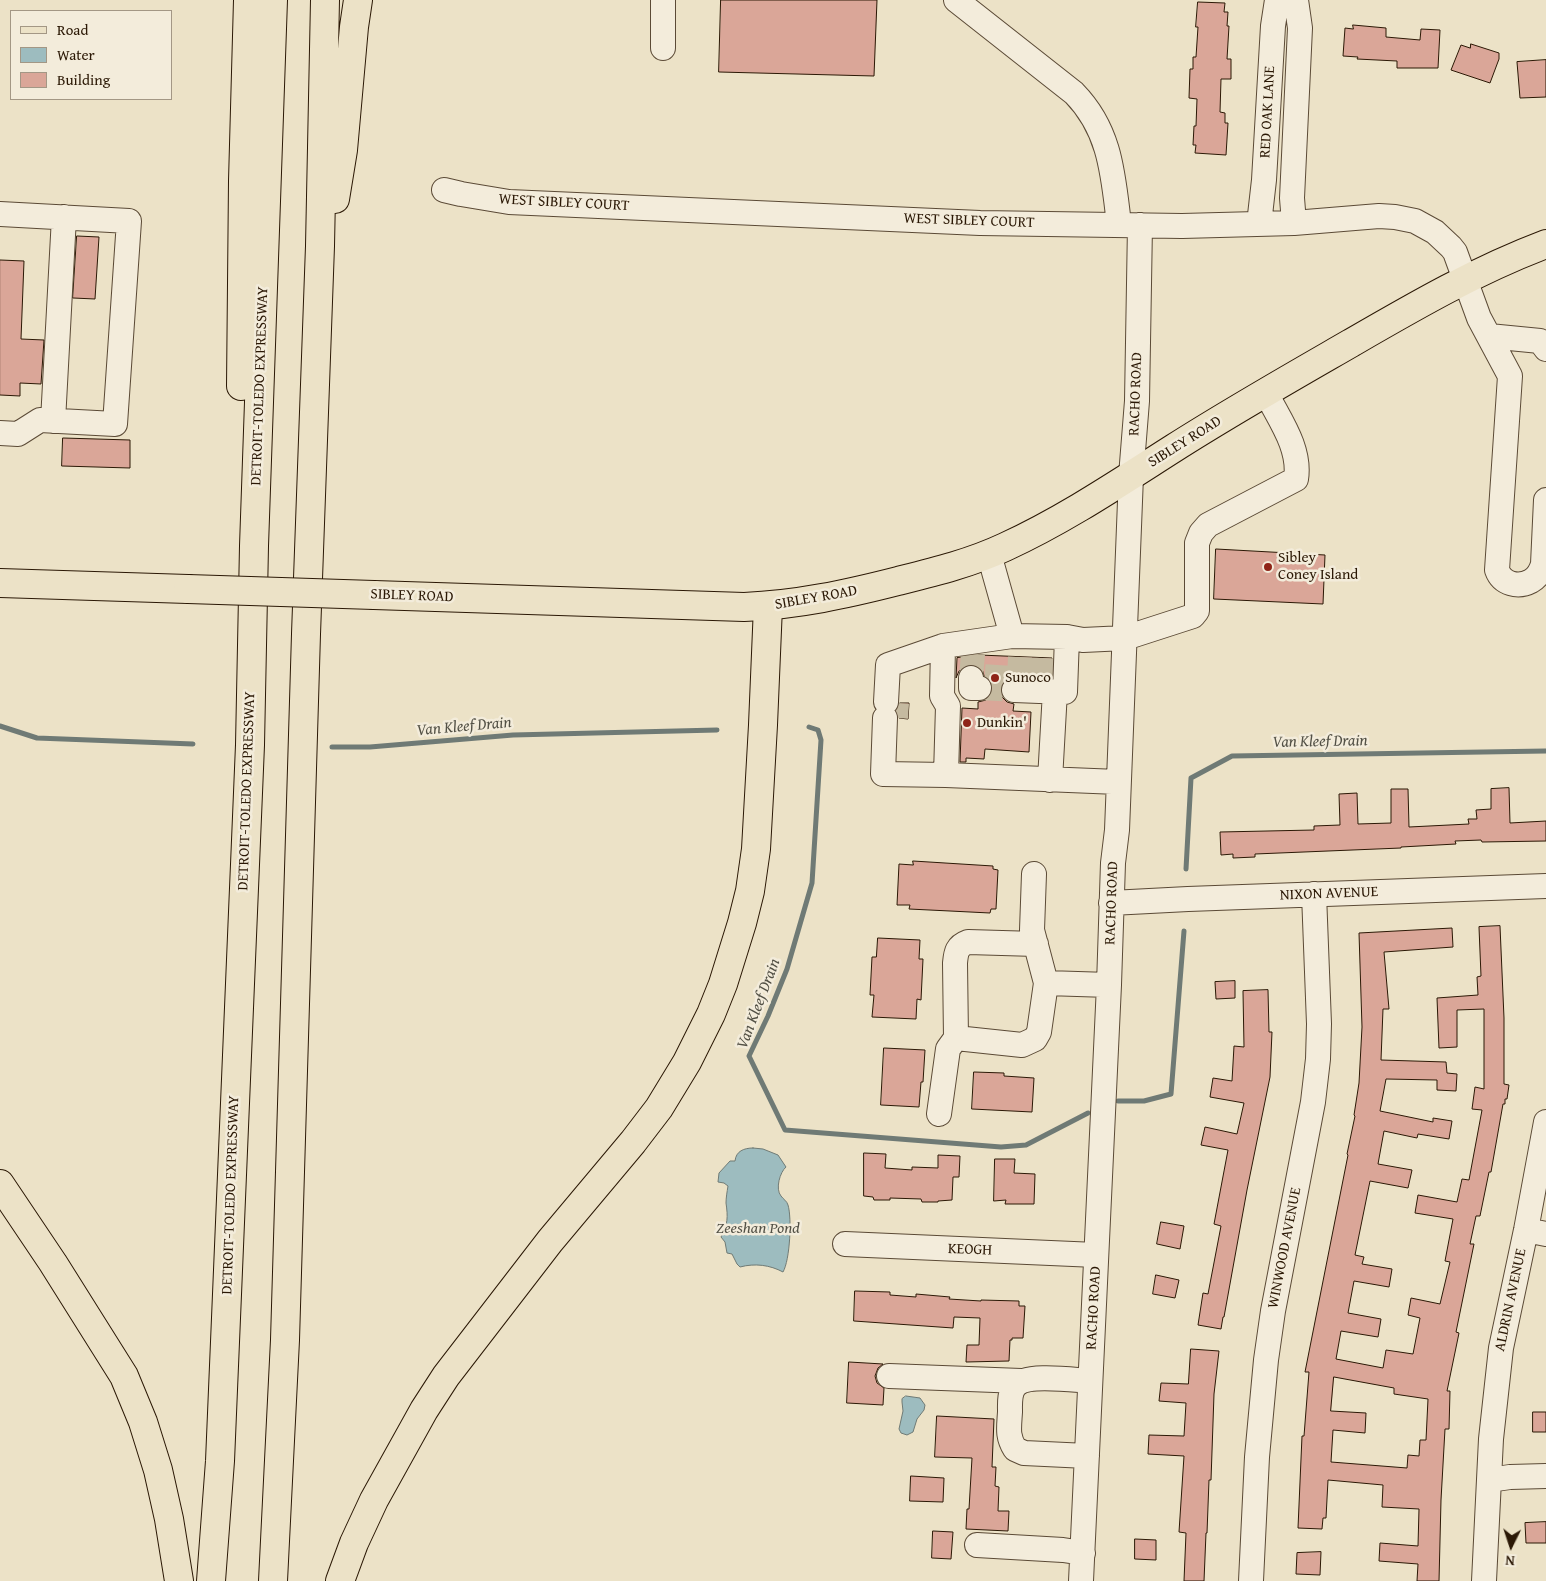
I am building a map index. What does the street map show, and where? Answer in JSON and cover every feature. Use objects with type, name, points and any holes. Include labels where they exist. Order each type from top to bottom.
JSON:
[{"type":"main road","points":[[248,0],[243,181],[240,436],[255,523]]},
{"type":"main road","name":"DETROIT-TOLEDO EXPRESSWAY","points":[[211,1581],[220,1451],[249,765],[255,523],[273,0]]},
{"type":"main road","points":[[273,1581],[285,1340],[306,634],[320,246],[325,0]]},
{"type":"main road","points":[[320,246],[333,210],[343,150],[358,0]]},
{"type":"main road","name":"SIBLEY ROAD","points":[[0,583],[744,606],[768,606],[811,601],[875,587],[929,573],[989,554],[1027,537],[1131,476],[1175,447],[1415,306],[1464,279],[1546,244]]},
{"type":"main road","points":[[340,1581],[354,1543],[374,1500],[424,1410],[446,1376],[550,1241],[659,1108],[687,1062],[711,1014],[726,976],[742,923],[750,891],[756,849],[764,725],[768,606]]},
{"type":"main road","points":[[0,1184],[54,1263],[124,1376],[143,1422],[158,1470],[169,1519],[179,1581]]},
{"type":"street","points":[[663,0],[663,48]]},
{"type":"street","name":"RACHO ROAD","points":[[956,0],[1074,93],[1086,105],[1106,144],[1129,225],[1137,401],[1131,476],[1117,830],[1111,903],[1109,985],[1081,1581]]},
{"type":"street","name":"RED OAK LANE","points":[[1259,224],[1264,180],[1273,26],[1277,0]]},
{"type":"street","name":"RED OAK LANE","points":[[1294,223],[1292,198],[1300,28],[1296,0]]},
{"type":"street","name":"WEST SIBLEY COURT","points":[[444,190],[509,202],[980,223],[1259,224],[1379,216],[1415,221],[1435,232],[1451,247],[1479,318],[1510,376],[1496,570],[1499,576],[1508,583],[1517,584],[1531,581],[1540,574],[1543,564],[1546,500]]},
{"type":"street","points":[[0,214],[129,221],[115,424],[40,420],[18,434],[0,433]]},
{"type":"street","points":[[53,421],[64,217]]},
{"type":"street","points":[[1489,336],[1540,341],[1546,349]]},
{"type":"street","points":[[1118,782],[883,774],[884,741],[896,735],[890,705],[888,665],[943,646],[974,648],[1125,638],[1194,616],[1197,610],[1197,543],[1200,533],[1208,525],[1296,479],[1298,469],[1294,448],[1266,393]]},
{"type":"street","points":[[989,554],[1025,644],[1065,692],[1032,687],[1050,780]]},
{"type":"street","points":[[943,646],[942,696],[948,706],[946,775]]},
{"type":"street","points":[[956,1038],[1022,1045],[1035,1039],[1039,1032],[1046,982],[1032,930],[1034,874]]},
{"type":"street","name":"NIXON AVENUE","points":[[1111,903],[1314,905],[1546,886]]},
{"type":"street","name":"WINWOOD AVENUE","points":[[1251,1581],[1257,1457],[1266,1360],[1273,1311],[1313,1102],[1318,1059],[1319,1024],[1314,905]]},
{"type":"street","points":[[939,1114],[948,1049],[956,1038],[955,963],[958,947],[968,942],[1036,944]]},
{"type":"street","points":[[1046,982],[1109,985]]},
{"type":"street","name":"ALDRIN AVENUE","points":[[1484,1581],[1491,1440],[1501,1348],[1536,1232],[1546,1122]]},
{"type":"street","name":"KEOGH","points":[[845,1244],[1096,1255]]},
{"type":"street","points":[[889,1376],[1021,1381],[1032,1379],[1090,1381]]},
{"type":"street","points":[[1021,1381],[1016,1385],[1011,1397],[1008,1434],[1015,1449],[1024,1453],[1087,1456]]},
{"type":"street","points":[[1489,1480],[1510,1477],[1546,1476]]},
{"type":"street","points":[[977,1545],[1063,1550],[1083,1554]]},
{"type":"water","name":"Zeeshan Pond","points":[[753,1148],[763,1149],[778,1155],[786,1167],[778,1185],[779,1193],[787,1202],[790,1219],[789,1249],[783,1272],[762,1265],[740,1267],[732,1254],[727,1253],[725,1242],[721,1237],[727,1220],[726,1201],[728,1186],[718,1182],[719,1173],[730,1161],[735,1161],[741,1151]]},
{"type":"water","points":[[906,1396],[920,1398],[925,1405],[924,1410],[917,1419],[913,1432],[907,1435],[901,1433],[899,1429],[903,1411],[902,1399]]},
{"type":"building","points":[[721,0],[877,0],[874,76],[719,72]]},
{"type":"building","points":[[1198,2],[1225,3],[1224,12],[1228,12],[1227,59],[1231,59],[1231,79],[1221,79],[1220,112],[1225,113],[1225,123],[1228,123],[1226,155],[1195,153],[1196,145],[1193,145],[1197,99],[1189,98],[1190,69],[1193,69],[1193,57],[1196,57]]},
{"type":"building","points":[[1353,25],[1386,28],[1386,37],[1420,40],[1421,29],[1440,30],[1438,68],[1397,68],[1397,61],[1357,59],[1358,57],[1343,56],[1345,28],[1353,29]]},
{"type":"building","points":[[1471,44],[1499,53],[1499,59],[1490,83],[1451,70],[1461,45],[1470,48]]},
{"type":"building","points":[[1546,60],[1546,97],[1520,98],[1517,62]]},
{"type":"building","points":[[77,236],[99,237],[95,299],[73,298]]},
{"type":"building","points":[[0,260],[24,261],[21,339],[44,340],[41,384],[20,383],[20,396],[0,395]]},
{"type":"building","points":[[63,438],[130,440],[130,468],[62,466]]},
{"type":"building","points":[[1216,549],[1325,555],[1323,604],[1214,599]]},
{"type":"building","points":[[979,655],[1052,658],[1052,678],[1014,676],[1007,678],[1002,683],[1000,689],[1002,697],[1007,702],[1014,704],[1013,711],[1031,712],[1029,752],[985,749],[984,759],[966,758],[966,762],[960,762],[962,708],[978,709],[978,702],[986,700],[993,688],[991,681],[984,676],[983,671],[971,664],[959,671],[956,678],[957,658]]},
{"type":"building","points":[[900,703],[909,703],[908,719],[899,718],[896,711]]},
{"type":"building","points":[[1509,788],[1510,823],[1546,821],[1546,841],[1455,841],[1456,844],[1255,854],[1255,857],[1233,858],[1233,854],[1221,855],[1220,832],[1314,830],[1314,826],[1340,825],[1339,794],[1357,793],[1358,824],[1391,823],[1391,789],[1408,789],[1409,827],[1469,824],[1468,819],[1477,819],[1476,810],[1491,809],[1491,789]]},
{"type":"building","points":[[913,861],[993,866],[993,869],[998,870],[996,909],[991,909],[990,913],[909,909],[910,905],[897,905],[899,864],[913,865]]},
{"type":"building","points":[[1500,926],[1504,1018],[1504,1084],[1509,1085],[1507,1099],[1505,1099],[1505,1104],[1503,1104],[1491,1172],[1489,1172],[1480,1216],[1476,1216],[1470,1244],[1474,1244],[1456,1332],[1459,1333],[1447,1391],[1450,1391],[1449,1429],[1445,1429],[1439,1581],[1417,1581],[1418,1564],[1379,1561],[1380,1543],[1418,1546],[1419,1509],[1382,1507],[1383,1485],[1328,1480],[1326,1518],[1323,1518],[1322,1529],[1298,1528],[1302,1436],[1304,1436],[1309,1372],[1305,1372],[1355,1116],[1362,1027],[1359,933],[1452,928],[1453,947],[1384,952],[1389,1009],[1383,1009],[1381,1060],[1446,1062],[1447,1073],[1457,1074],[1456,1091],[1437,1090],[1437,1080],[1386,1079],[1380,1111],[1433,1122],[1433,1118],[1452,1121],[1449,1139],[1418,1134],[1417,1138],[1384,1131],[1378,1164],[1412,1170],[1408,1188],[1370,1181],[1355,1255],[1364,1257],[1362,1264],[1392,1269],[1389,1287],[1354,1281],[1348,1313],[1381,1319],[1378,1337],[1341,1331],[1336,1359],[1383,1368],[1386,1350],[1413,1354],[1420,1318],[1408,1315],[1411,1298],[1440,1304],[1450,1262],[1445,1261],[1453,1219],[1415,1213],[1418,1195],[1457,1202],[1462,1179],[1469,1180],[1482,1110],[1472,1109],[1475,1087],[1484,1089],[1484,1009],[1457,1010],[1457,1047],[1439,1048],[1437,998],[1478,995],[1477,977],[1481,976],[1479,927]],"holes":[[[1334,1377],[1394,1388],[1394,1394],[1428,1399],[1426,1440],[1420,1440],[1419,1456],[1408,1455],[1407,1468],[1331,1462],[1333,1430],[1365,1433],[1366,1413],[1331,1411]]]},
{"type":"building","points":[[878,938],[920,940],[919,959],[923,959],[921,1000],[917,999],[916,1019],[872,1017],[874,995],[870,995],[872,957],[876,957]]},
{"type":"building","points":[[1235,981],[1235,998],[1216,999],[1215,982]]},
{"type":"building","points":[[1268,990],[1269,1032],[1272,1032],[1270,1077],[1221,1329],[1198,1325],[1203,1293],[1208,1294],[1221,1226],[1214,1224],[1228,1150],[1201,1145],[1205,1127],[1237,1134],[1244,1103],[1210,1097],[1213,1078],[1232,1081],[1234,1046],[1244,1047],[1243,991]]},
{"type":"building","points":[[884,1048],[925,1050],[919,1107],[881,1105]]},
{"type":"building","points":[[974,1072],[1004,1073],[1004,1076],[1034,1078],[1032,1112],[972,1109]]},
{"type":"building","points":[[864,1153],[886,1154],[885,1168],[912,1170],[912,1167],[938,1168],[938,1155],[960,1156],[959,1177],[953,1177],[952,1200],[922,1202],[921,1199],[890,1198],[890,1200],[874,1200],[873,1197],[864,1196]]},
{"type":"building","points":[[995,1159],[1015,1159],[1014,1173],[1035,1174],[1034,1204],[1005,1204],[1006,1200],[994,1201]]},
{"type":"building","points":[[1161,1222],[1184,1226],[1180,1249],[1157,1244]]},
{"type":"building","points":[[1156,1275],[1179,1280],[1175,1298],[1153,1294]]},
{"type":"building","points":[[855,1291],[890,1292],[890,1295],[916,1297],[916,1294],[981,1301],[1019,1301],[1019,1306],[1025,1306],[1023,1338],[1012,1338],[1010,1340],[1009,1361],[966,1362],[967,1345],[979,1345],[980,1318],[954,1317],[953,1328],[854,1321]]},
{"type":"building","points":[[1191,1349],[1219,1351],[1214,1394],[1211,1480],[1209,1480],[1204,1581],[1184,1581],[1186,1533],[1179,1532],[1184,1456],[1148,1454],[1149,1435],[1184,1436],[1186,1403],[1159,1401],[1161,1383],[1188,1384]]},
{"type":"building","points":[[849,1362],[883,1364],[878,1368],[875,1376],[877,1383],[884,1388],[883,1405],[847,1403]]},
{"type":"building","points":[[1533,1412],[1546,1412],[1546,1432],[1533,1432]]},
{"type":"building","points":[[937,1416],[994,1419],[992,1467],[996,1467],[995,1486],[999,1487],[998,1511],[1009,1511],[1008,1531],[966,1529],[972,1458],[935,1457]]},
{"type":"building","points":[[911,1476],[944,1478],[943,1502],[910,1501]]},
{"type":"building","points":[[1546,1522],[1546,1543],[1526,1543],[1525,1523]]},
{"type":"building","points":[[933,1531],[953,1532],[951,1559],[932,1558]]},
{"type":"building","points":[[1135,1539],[1156,1540],[1156,1560],[1135,1559]]},
{"type":"building","points":[[1321,1552],[1320,1575],[1296,1574],[1297,1553]]},
{"type":"waterway","name":"Van Kleef Drain","points":[[0,726],[37,738],[193,744]]},
{"type":"waterway","name":"Van Kleef Drain","points":[[809,727],[818,730],[821,740],[812,883],[787,969],[749,1056],[785,1130],[1001,1147],[1026,1145],[1088,1113]]},
{"type":"waterway","name":"Van Kleef Drain","points":[[332,747],[370,747],[513,735],[717,730]]},
{"type":"waterway","name":"Van Kleef Drain","points":[[1186,869],[1191,778],[1232,756],[1546,751]]},
{"type":"waterway","name":"Van Kleef Drain","points":[[1118,1101],[1144,1101],[1171,1094],[1184,931]]},
{"type":"tunnel","points":[[971,678],[973,654]]},
{"type":"tunnel","points":[[996,689],[998,656]]},
{"type":"tunnel","points":[[1019,681],[1020,657]]},
{"type":"tunnel","points":[[1042,682],[1043,658]]},
{"type":"tunnel","points":[[979,688],[1014,690]]},
{"type":"tunnel","points":[[896,718],[897,703]]},
{"type":"place","name":"Sibley Coney Island","points":[[1268,567]]},
{"type":"place","name":"Sunoco","points":[[995,678]]},
{"type":"place","name":"Dunkin'","points":[[967,723]]}]
